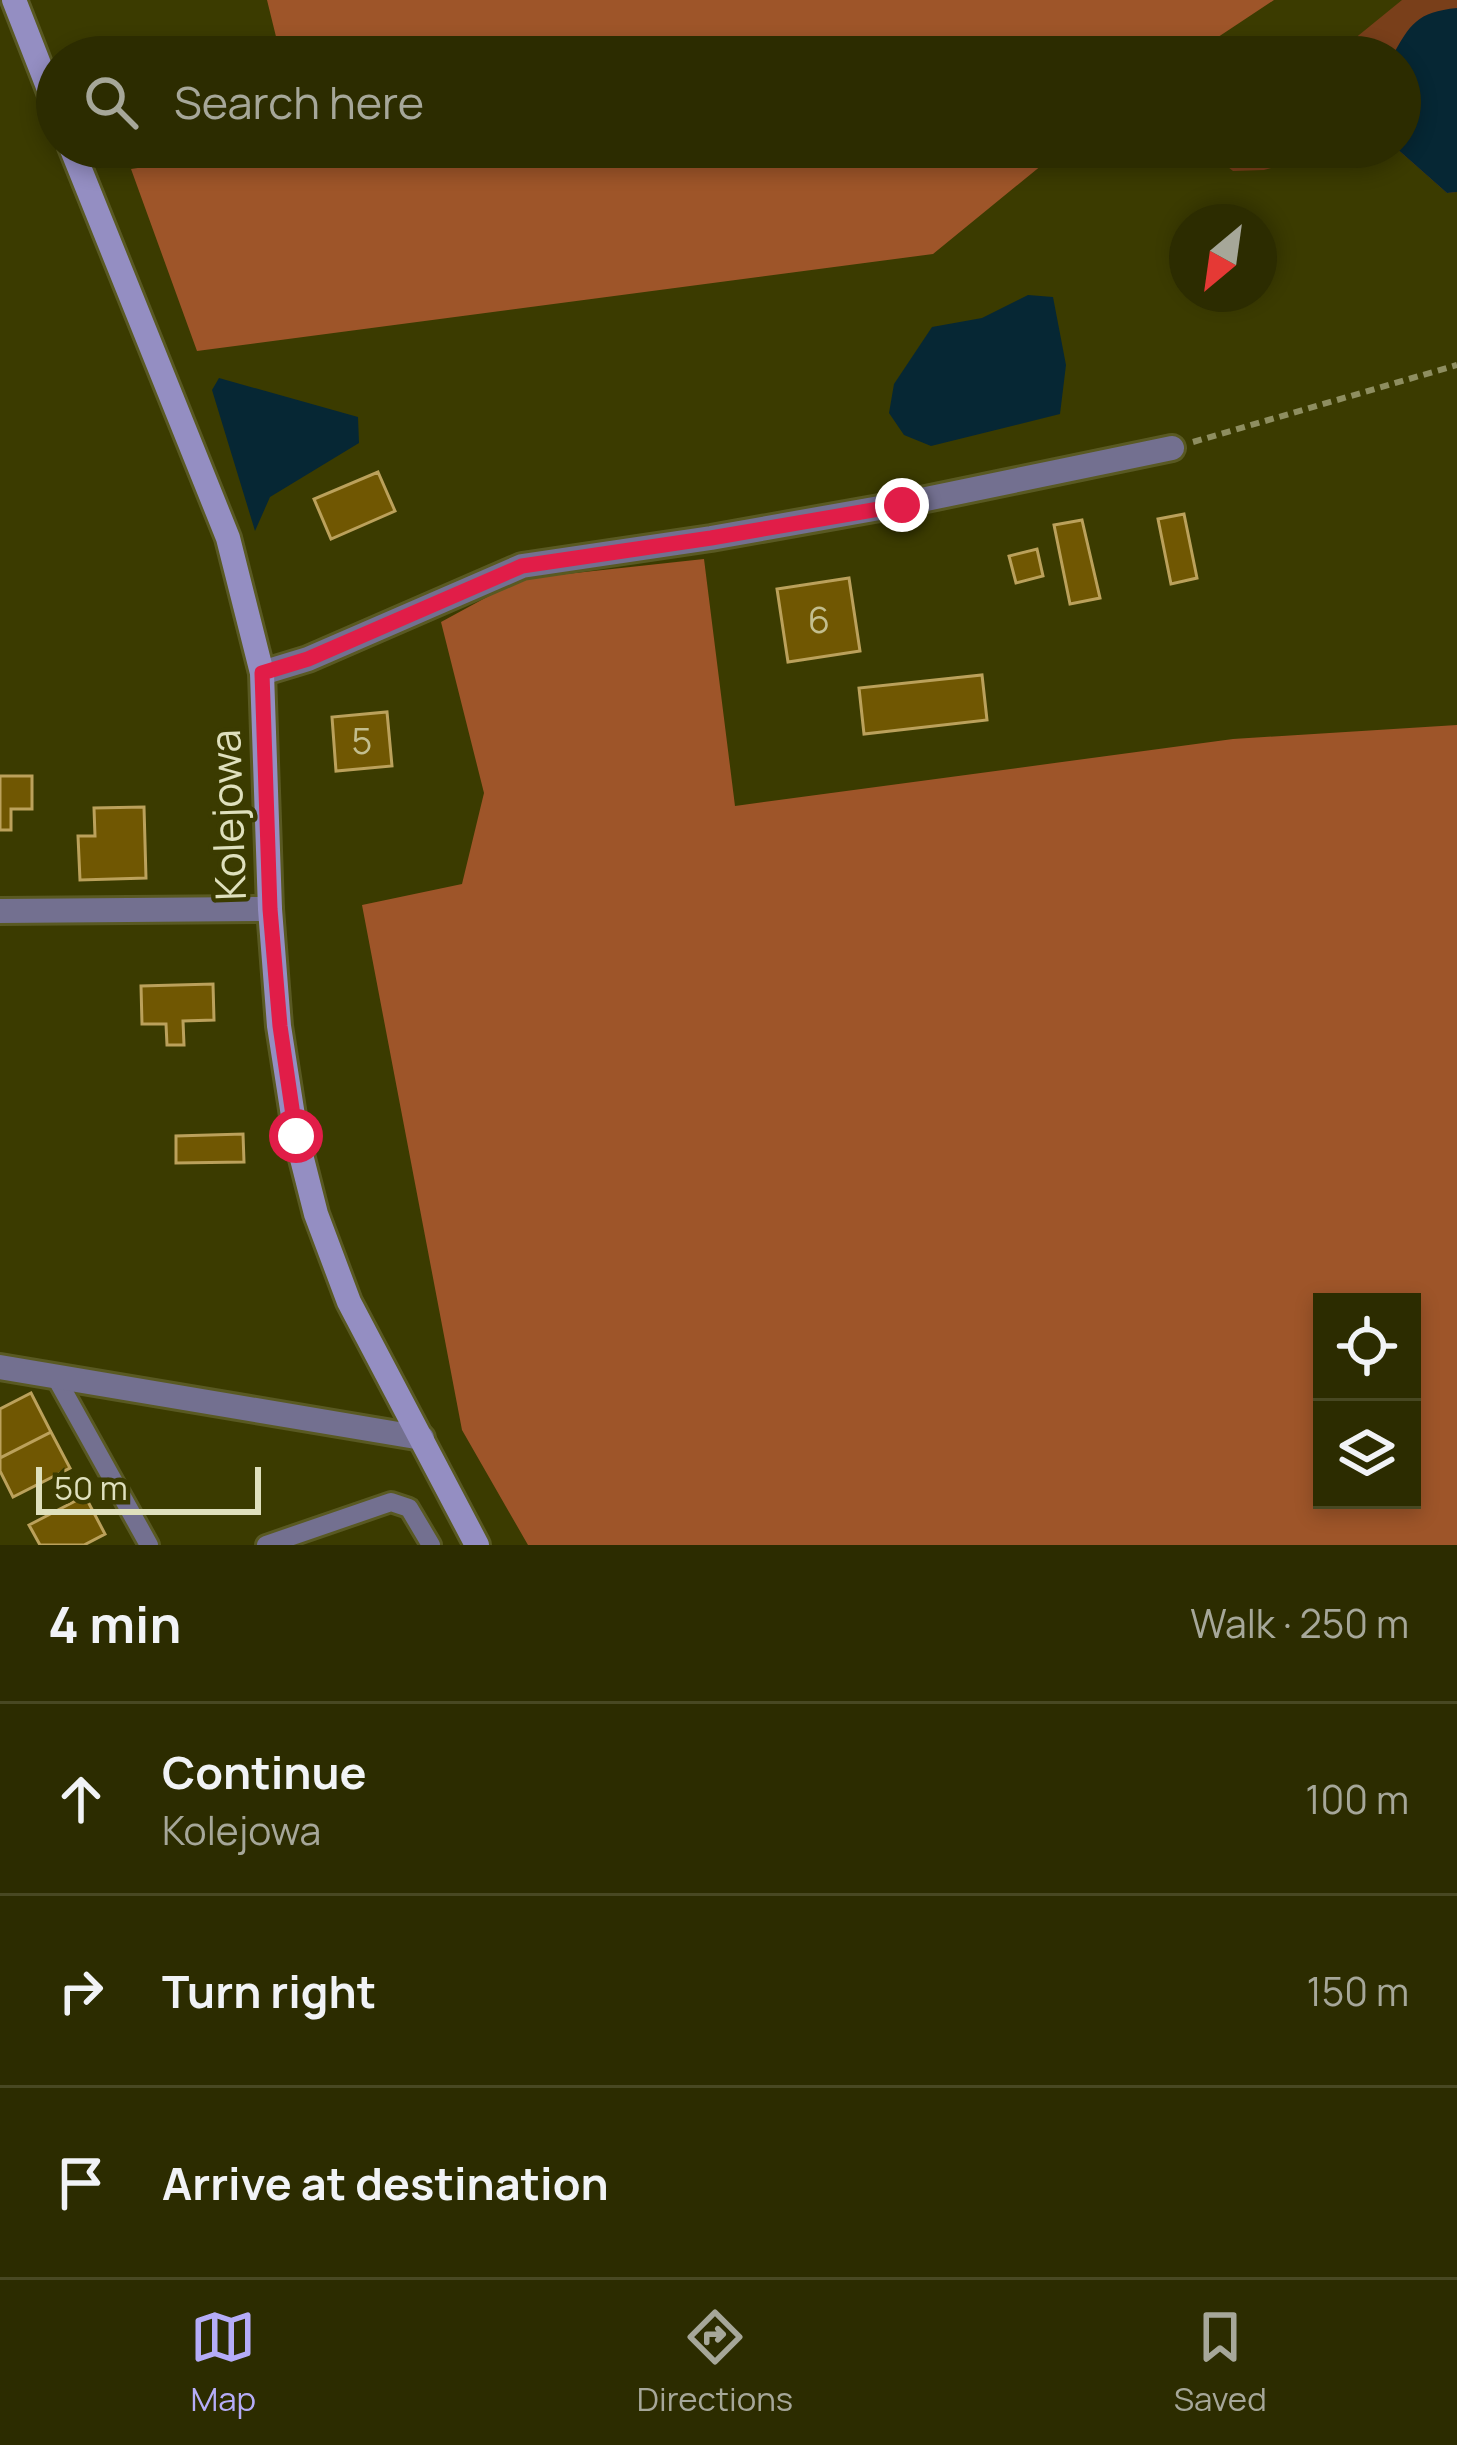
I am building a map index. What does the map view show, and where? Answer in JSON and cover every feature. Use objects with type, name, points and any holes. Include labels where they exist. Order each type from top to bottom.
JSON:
[{"type":"street","points":[[14,0],[36,56]]},
{"type":"street","name":"Kolejowa","points":[[79,168],[228,538],[262,673],[270,909],[280,1026],[296,1136],[316,1214],[349,1302],[477,1545]]},
{"type":"street","points":[[262,673],[308,659],[522,566],[902,505],[1172,448]]},
{"type":"street","points":[[0,911],[270,909]]},
{"type":"street","points":[[0,1366],[422,1438]]},
{"type":"lane","points":[[55,1376],[148,1545]]},
{"type":"lane","points":[[266,1545],[391,1502],[409,1508],[430,1545]]},
{"type":"path","points":[[1172,448],[1457,365]]},
{"type":"shaded area","points":[[267,0],[1274,0],[1220,36],[276,36]]},
{"type":"shaded area","points":[[1402,0],[1457,0],[1457,192],[1447,193],[1419,168],[1421,36],[1358,36]]},
{"type":"shaded area","points":[[1038,168],[933,254],[197,351],[131,169]]},
{"type":"shaded area","points":[[1229,168],[1271,168],[1264,170]]},
{"type":"shaded area","points":[[704,559],[735,806],[1233,739],[1457,725],[1457,1545],[528,1545],[462,1430],[362,905],[462,884],[484,793],[441,622],[520,579]]},
{"type":"water","points":[[1457,8],[1457,192],[1447,193],[1419,168],[1421,36],[1404,36],[1432,13]]},
{"type":"water","points":[[1028,295],[1053,297],[1066,365],[1060,414],[931,446],[904,435],[889,413],[894,384],[932,327],[982,318]]},
{"type":"water","points":[[219,378],[358,417],[359,443],[270,497],[255,531],[212,390]]},
{"type":"building","points":[[378,472],[395,511],[331,539],[314,499]]},
{"type":"building","points":[[1184,514],[1197,578],[1171,584],[1158,519]]},
{"type":"building","points":[[1082,520],[1100,598],[1070,604],[1054,525]]},
{"type":"building","points":[[1037,549],[1043,576],[1016,583],[1009,556]]},
{"type":"building","points":[[849,578],[860,651],[788,662],[777,589]]},
{"type":"building","points":[[982,675],[987,720],[864,734],[859,688]]},
{"type":"building","points":[[387,712],[392,766],[336,771],[332,717]]},
{"type":"building","points":[[0,776],[32,776],[32,809],[11,809],[11,830],[0,830]]},
{"type":"building","points":[[144,807],[146,878],[80,880],[78,836],[95,836],[94,808]]},
{"type":"building","points":[[213,984],[214,1020],[183,1021],[184,1045],[167,1045],[166,1024],[142,1024],[141,986]]},
{"type":"building","points":[[243,1134],[244,1162],[176,1163],[176,1136]]},
{"type":"building","points":[[31,1393],[51,1432],[0,1458],[0,1409]]},
{"type":"building","points":[[51,1432],[70,1468],[13,1497],[0,1471],[0,1458]]},
{"type":"building","points":[[85,1496],[105,1534],[84,1545],[40,1545],[29,1525]]},
{"type":"route","points":[[296,1136],[270,909],[262,673],[308,659],[522,566],[902,505]]}]
